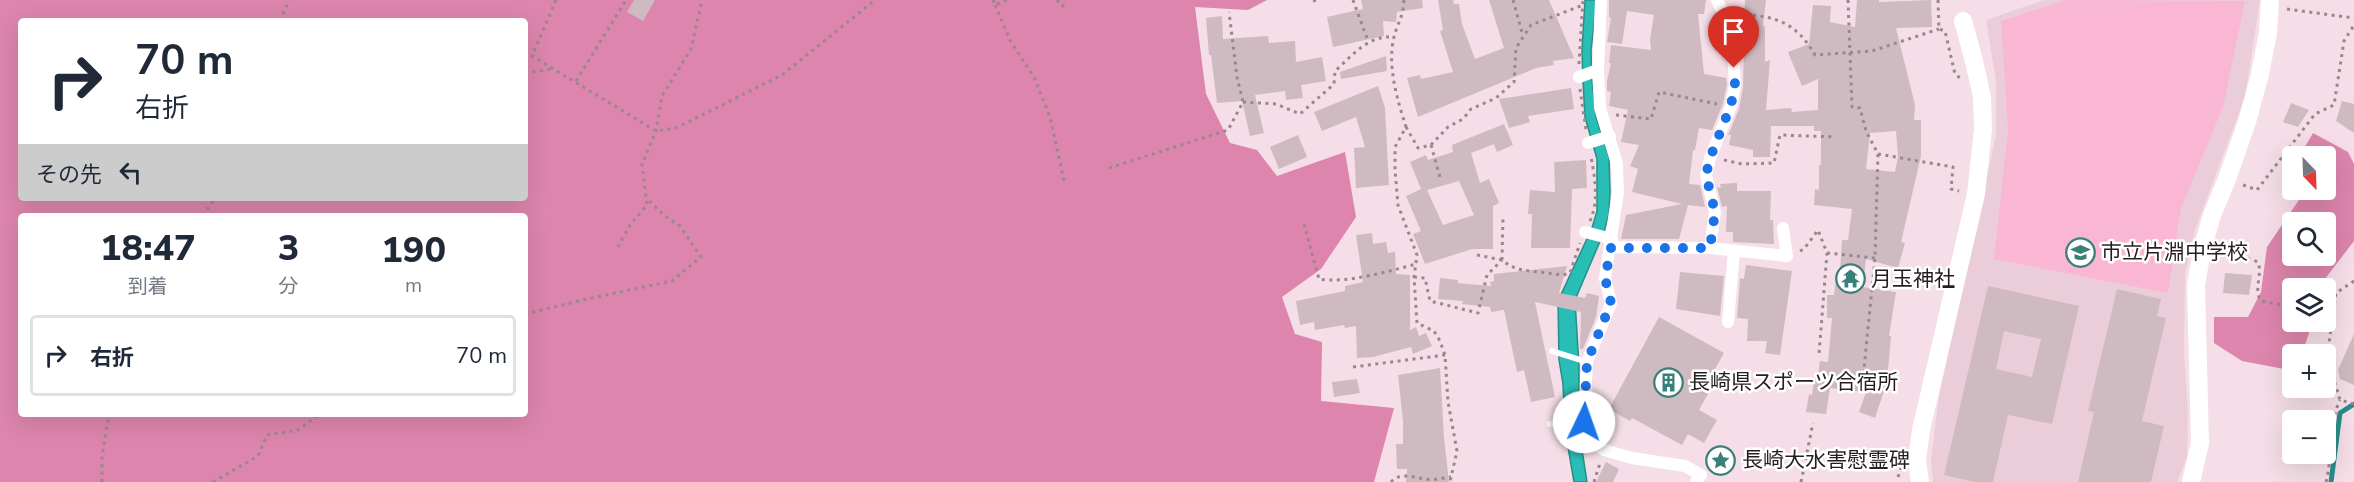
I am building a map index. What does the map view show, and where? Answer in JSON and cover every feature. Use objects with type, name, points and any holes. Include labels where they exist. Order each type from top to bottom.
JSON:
[{"type":"street","points":[[1601,0],[1598,70],[1602,113],[1617,164],[1618,192],[1608,241],[1605,278],[1611,303],[1587,362],[1584,422],[1590,439],[1604,450],[1632,458],[1685,466],[1701,475],[1696,482]]},
{"type":"street","points":[[1710,248],[1715,212],[1706,175],[1710,158],[1731,105],[1735,85],[1732,32],[1717,0]]},
{"type":"street","points":[[2191,482],[2200,443],[2196,285],[2202,250],[2212,215],[2237,151],[2260,74],[2268,33],[2270,0]]},
{"type":"street","points":[[1920,482],[1917,460],[1921,430],[1976,194],[1983,129],[1982,97],[1974,57],[1963,21]]},
{"type":"street","points":[[1579,77],[1598,70]]},
{"type":"street","points":[[1588,143],[1610,136]]},
{"type":"street","points":[[1585,232],[1608,241],[1787,256],[1783,228]]},
{"type":"street","points":[[1728,322],[1734,251]]},
{"type":"lane","points":[[1552,351],[1587,362]]},
{"type":"lane","points":[[1550,424],[1584,422]]},
{"type":"path","points":[[281,18],[289,0]]},
{"type":"path","points":[[556,0],[532,56],[656,130],[676,128],[782,75],[875,0]]},
{"type":"path","points":[[576,81],[626,0]]},
{"type":"path","points":[[618,248],[630,225],[647,205],[642,164],[656,130],[662,96],[691,49],[702,0]]},
{"type":"path","points":[[993,0],[1011,42],[1034,77],[1050,117],[1065,185]]},
{"type":"path","points":[[995,5],[1006,0]]},
{"type":"path","points":[[1057,0],[1063,6],[1063,0]]},
{"type":"path","points":[[1353,0],[1368,41]]},
{"type":"path","points":[[1404,0],[1403,16],[1394,37],[1393,68],[1397,100],[1406,126],[1418,148],[1431,145],[1448,127],[1463,118],[1471,109],[1496,98],[1514,82],[1516,48],[1531,25],[1583,5]]},
{"type":"path","points":[[1513,0],[1523,36]]},
{"type":"path","points":[[1848,0],[1852,107],[1860,108],[1866,131],[1878,154],[1875,258],[1862,388]]},
{"type":"path","points":[[2284,16],[2287,7],[2324,15],[2354,18]]},
{"type":"path","points":[[1109,168],[1228,130],[1243,102],[1237,77],[1229,12]]},
{"type":"path","points":[[1725,14],[1756,15],[1795,28],[1804,36],[1815,55],[1872,51],[1939,30]]},
{"type":"path","points":[[2257,190],[2315,114],[2334,105],[2344,41],[2354,26]]},
{"type":"path","points":[[1243,102],[1276,104],[1300,114],[1334,84],[1335,71],[1368,41],[1383,36],[1394,37]]},
{"type":"path","points":[[528,73],[554,69]]},
{"type":"path","points":[[1602,113],[1651,119],[1659,92],[1731,105]]},
{"type":"path","points":[[1406,126],[1395,147],[1398,205],[1417,255],[1413,277],[1417,323],[1434,331],[1440,340],[1444,355],[1448,402],[1456,451],[1450,482]]},
{"type":"path","points":[[1710,158],[1742,164],[1774,163],[1780,135],[1836,138]]},
{"type":"path","points":[[1431,145],[1441,181]]},
{"type":"path","points":[[1878,154],[1953,167],[1951,189],[1976,194]]},
{"type":"path","points":[[528,314],[672,281],[701,257],[680,226],[665,216],[646,198]]},
{"type":"path","points":[[1413,277],[1425,278],[1431,302],[1478,313],[1486,275],[1502,260],[1503,215]]},
{"type":"path","points":[[2212,215],[2222,221],[2223,244],[2228,251],[2258,262],[2260,269],[2257,295],[2261,302],[2282,304]]},
{"type":"path","points":[[1304,224],[1319,279],[1331,281],[1351,279],[1416,264]]},
{"type":"path","points":[[1787,256],[1804,249],[1818,230],[1827,253],[1819,354]]},
{"type":"path","points":[[1827,253],[1875,258]]},
{"type":"path","points":[[1477,255],[1502,260],[1522,270],[1563,275]]},
{"type":"path","points":[[2336,293],[2354,281]]},
{"type":"path","points":[[2326,482],[2331,458],[2333,414],[2341,400],[2327,357],[2331,332]]},
{"type":"path","points":[[1353,367],[1444,355]]},
{"type":"path","points":[[2341,400],[2354,404]]},
{"type":"path","points":[[102,482],[102,456],[108,417]]},
{"type":"path","points":[[213,482],[258,456],[267,435],[298,430],[316,417]]},
{"type":"path","points":[[1801,482],[1813,423]]},
{"type":"path","points":[[1594,482],[1604,450]]},
{"type":"path","points":[[1391,482],[1395,478],[1410,475],[1424,479],[1451,477]]},
{"type":"shaded area","points":[[0,0],[1267,0],[1248,10],[1195,7],[1206,94],[1230,143],[1257,150],[1277,176],[1345,152],[1356,217],[1321,269],[1282,297],[1295,334],[1322,342],[1321,401],[1394,408],[1374,482],[0,482]]},
{"type":"shaded area","name":"市立片淵中学校","points":[[2044,0],[2260,0],[2245,97],[2195,230],[2185,275],[2184,350],[2188,415],[2187,457],[2177,482],[1933,482],[1931,460],[1939,397],[1996,135],[1996,81],[1986,20]]},
{"type":"shaded area","points":[[2066,0],[2245,1],[2223,107],[2181,208],[2168,293],[1994,259],[2008,130],[2001,21]]},
{"type":"shaded area","points":[[2313,133],[2348,152],[2354,164],[2354,241],[2336,264],[2336,212],[2291,212],[2299,200],[2336,200],[2336,146],[2305,146]]},
{"type":"shaded area","points":[[2282,225],[2282,266],[2335,266],[2326,278],[2282,278],[2282,332],[2309,332],[2305,344],[2282,344],[2282,369],[2242,361],[2214,343],[2214,317],[2248,317],[2261,292],[2267,247]]},
{"type":"water","points":[[1585,0],[1597,0],[1591,50],[1592,81],[1596,117],[1609,157],[1610,192],[1609,213],[1604,232],[1575,300],[1579,366],[1579,430],[1587,482],[1574,482],[1565,430],[1563,384],[1559,360],[1558,301],[1592,228],[1597,211],[1597,159],[1585,117],[1582,50]]},
{"type":"building","points":[[634,0],[655,0],[643,21],[627,12]]},
{"type":"building","points":[[1361,0],[1422,0],[1423,8],[1397,12],[1396,22],[1383,21],[1384,36],[1333,47],[1327,17],[1363,9]]},
{"type":"building","points":[[1438,0],[1453,0],[1454,4],[1459,4],[1462,24],[1475,59],[1504,48],[1489,0],[1549,0],[1574,58],[1553,61],[1554,65],[1536,68],[1418,117],[1407,78],[1420,75],[1421,79],[1453,72],[1440,31],[1443,30]]},
{"type":"building","points":[[1609,0],[1706,0],[1704,14],[1698,14],[1704,74],[1726,78],[1727,84],[1723,104],[1712,130],[1699,128],[1695,150],[1693,150],[1689,184],[1700,185],[1705,207],[1688,205],[1679,239],[1621,239],[1626,215],[1682,204],[1632,192],[1638,169],[1630,166],[1639,145],[1621,142],[1628,110],[1609,106],[1611,92],[1607,91],[1607,81],[1611,63],[1609,63],[1611,45],[1651,50],[1650,39],[1654,15],[1627,11],[1622,44],[1607,42],[1611,18],[1609,17]]},
{"type":"building","points":[[1745,0],[1766,0],[1763,26],[1765,26],[1765,62],[1770,60],[1766,110],[1791,108],[1792,112],[1818,110],[1818,79],[1802,86],[1788,52],[1809,44],[1813,5],[1831,6],[1830,22],[1855,27],[1857,0],[1879,0],[1879,2],[1931,0],[1932,27],[1896,28],[1915,105],[1914,120],[1921,120],[1921,156],[1901,242],[1905,243],[1898,268],[1866,259],[1863,287],[1896,292],[1889,336],[1891,336],[1887,382],[1875,418],[1859,412],[1866,392],[1830,388],[1826,414],[1806,412],[1809,394],[1812,395],[1815,374],[1818,375],[1820,361],[1828,362],[1832,318],[1827,318],[1827,295],[1834,295],[1837,272],[1840,272],[1842,240],[1848,240],[1852,209],[1814,205],[1815,189],[1819,190],[1821,131],[1814,131],[1814,126],[1771,126],[1770,157],[1753,157],[1753,150],[1729,145],[1731,135],[1728,135],[1739,109],[1743,87]],"holes":[[[1896,131],[1898,157],[1895,172],[1866,169],[1870,133]]]},
{"type":"building","points":[[1222,16],[1223,39],[1268,36],[1269,43],[1295,41],[1296,62],[1322,57],[1326,81],[1301,85],[1303,98],[1286,100],[1285,91],[1255,95],[1264,133],[1250,136],[1242,101],[1217,103],[1206,18]]},
{"type":"building","points":[[1386,56],[1387,71],[1341,79],[1340,72]]},
{"type":"building","points":[[1378,86],[1385,108],[1389,185],[1356,188],[1354,148],[1365,147],[1356,117],[1322,131],[1314,112]]},
{"type":"building","points":[[1571,88],[1574,109],[1528,116],[1530,122],[1509,128],[1499,99]]},
{"type":"building","points":[[2342,101],[2354,104],[2354,133],[2336,121]]},
{"type":"building","points":[[2291,103],[2309,110],[2298,127],[2283,122]]},
{"type":"building","points":[[1504,124],[1513,145],[1497,152],[1494,144],[1471,153],[1480,183],[1489,179],[1499,203],[1493,206],[1493,249],[1472,249],[1425,264],[1413,234],[1421,231],[1406,196],[1421,189],[1410,162],[1426,155],[1428,160],[1453,152],[1452,145]],"holes":[[[1459,181],[1474,215],[1443,225],[1427,190]]]},
{"type":"building","points":[[1298,135],[1307,157],[1279,169],[1270,147]]},
{"type":"building","points":[[1586,160],[1587,188],[1572,189],[1570,248],[1531,248],[1532,214],[1528,214],[1530,190],[1555,192],[1554,162]]},
{"type":"building","points":[[1737,183],[1737,191],[1771,191],[1770,220],[1773,220],[1774,244],[1733,242],[1733,232],[1726,232],[1727,206],[1722,207],[1717,187],[1721,188],[1720,184]]},
{"type":"building","points":[[1372,233],[1373,244],[1386,242],[1388,253],[1395,252],[1396,274],[1410,275],[1410,330],[1416,327],[1419,336],[1426,333],[1432,346],[1413,354],[1411,347],[1373,357],[1357,358],[1356,326],[1345,328],[1344,325],[1315,330],[1314,322],[1300,325],[1296,301],[1345,291],[1345,286],[1363,282],[1356,235]]},
{"type":"building","points":[[1746,265],[1792,271],[1780,355],[1765,353],[1767,341],[1747,341],[1748,319],[1737,318],[1740,278],[1744,279]]},
{"type":"building","points":[[1567,266],[1559,293],[1585,298],[1587,293],[1599,296],[1596,317],[1583,349],[1580,349],[1581,312],[1535,302],[1555,397],[1531,402],[1524,370],[1517,372],[1504,310],[1491,312],[1490,307],[1462,304],[1463,301],[1438,299],[1440,278],[1458,280],[1458,283],[1491,286],[1490,282],[1494,281],[1494,274]]},
{"type":"building","points":[[1680,272],[1724,276],[1720,316],[1676,309]]},
{"type":"building","points":[[2225,273],[2252,275],[2249,295],[2223,293]]},
{"type":"building","points":[[1988,286],[2079,306],[2052,424],[2008,415],[1993,482],[1975,482],[1944,475]],"holes":[[[2004,331],[2041,339],[2032,377],[1996,369]]]},
{"type":"building","points":[[2117,289],[2161,299],[2157,316],[2166,318],[2142,421],[2164,426],[2151,482],[2078,482],[2094,412],[2088,411]]},
{"type":"building","name":"長崎県スポーツ合宿所","points":[[1659,317],[1724,353],[1709,380],[1714,383],[1699,410],[1717,420],[1704,443],[1688,434],[1682,445],[1632,418],[1630,421],[1609,409]]},
{"type":"building","points":[[2354,334],[2354,385],[2340,379],[2338,370]]},
{"type":"building","points":[[1440,368],[1449,482],[1406,482],[1407,469],[1397,469],[1396,444],[1403,444],[1398,375]]},
{"type":"building","points":[[1357,379],[1360,393],[1334,397],[1332,382]]},
{"type":"building","points":[[1606,462],[1619,469],[1613,482],[1596,482]]},
{"type":"waterway","points":[[2331,482],[2340,413],[2354,404]]},
{"type":"place","name":"市立片淵中学校","points":[[2080,252]]},
{"type":"place","name":"月玉神社","points":[[1850,279]]},
{"type":"place","name":"長崎県スポーツ合宿所","points":[[1668,382]]},
{"type":"place","name":"長崎大水害慰霊碑","points":[[1721,460]]},
{"type":"route","points":[[1584,422],[1587,362],[1611,303],[1605,278],[1611,248],[1710,248],[1715,212],[1706,175],[1710,158],[1731,105],[1735,85],[1734,68]]}]
